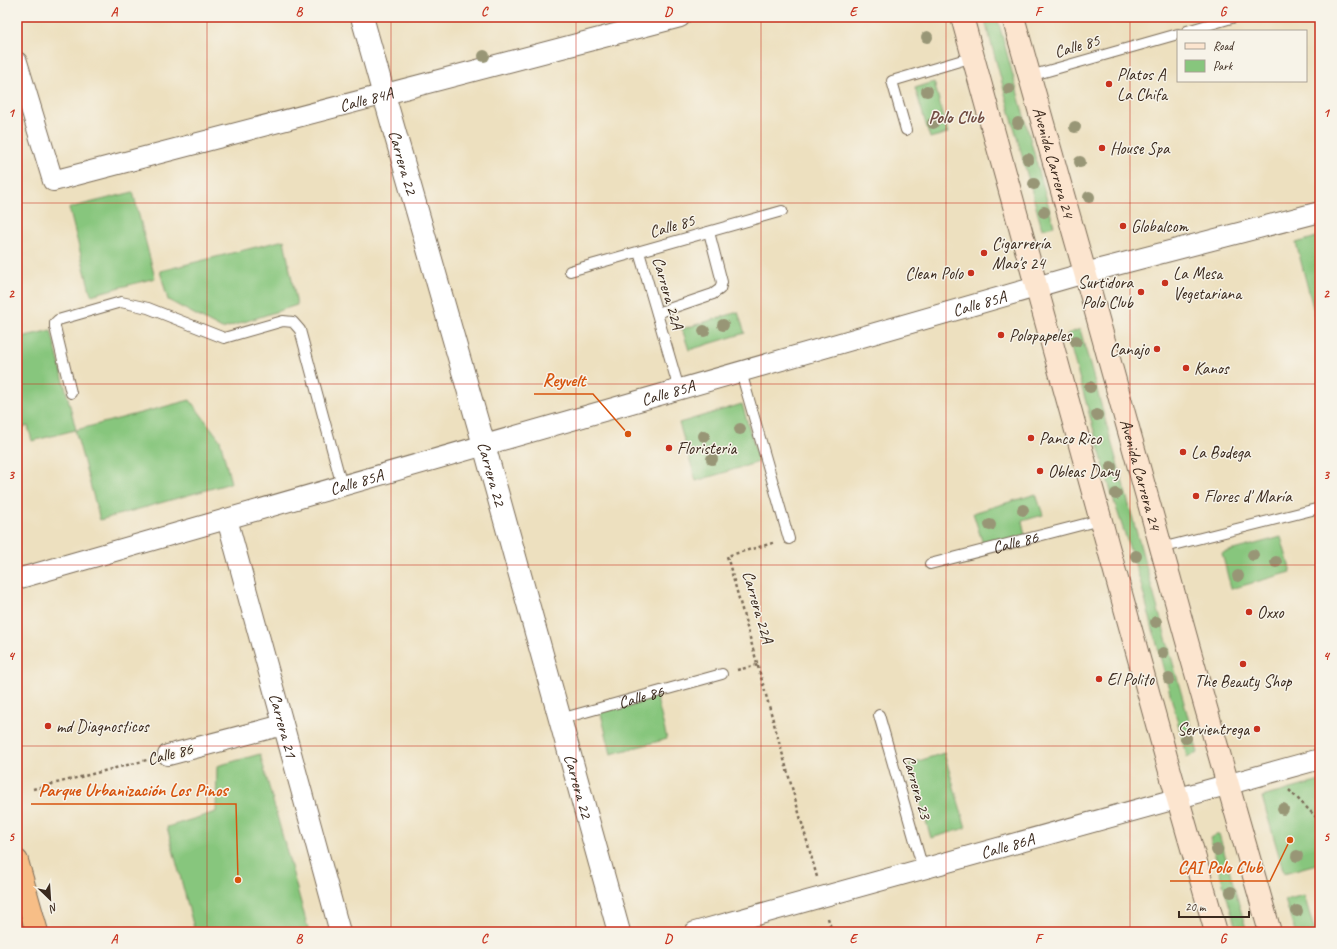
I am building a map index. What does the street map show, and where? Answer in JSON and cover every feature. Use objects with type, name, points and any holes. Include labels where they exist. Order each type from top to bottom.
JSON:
[{"type":"highway","points":[[17,861],[36,932]]},
{"type":"main road","points":[[962,17],[1177,799],[1216,932]]},
{"type":"main road","name":"Avenida Carrera 24","points":[[1013,17],[1270,932]]},
{"type":"street","name":"Carrera 22","points":[[362,17],[484,445],[619,932]]},
{"type":"street","name":"Calle 84A","points":[[17,62],[53,181],[680,17]]},
{"type":"street","name":"Calle 85A","points":[[17,579],[1036,287],[1320,212]]},
{"type":"street","name":"Carrera 21","points":[[227,519],[340,932]]},
{"type":"street","name":"Calle 86","points":[[168,755],[283,725]]},
{"type":"street","name":"Calle 86A","points":[[695,932],[1320,759]]},
{"type":"lane","points":[[1190,30],[1235,17]]},
{"type":"lane","name":"Calle 85","points":[[1030,76],[1177,34]]},
{"type":"lane","points":[[906,130],[892,81],[973,57]]},
{"type":"lane","name":"Calle 85","points":[[570,271],[782,211]]},
{"type":"lane","points":[[657,313],[713,294],[720,290],[722,282],[709,232]]},
{"type":"lane","name":"Carrera 22A","points":[[639,252],[679,389]]},
{"type":"lane","points":[[71,393],[55,327],[55,323],[58,320],[121,302],[148,308],[224,338],[283,321],[293,322],[300,330],[342,486]]},
{"type":"lane","points":[[741,372],[789,539]]},
{"type":"lane","points":[[1161,548],[1320,508]]},
{"type":"lane","name":"Calle 86","points":[[930,564],[1100,520]]},
{"type":"lane","name":"Calle 86","points":[[560,719],[722,674]]},
{"type":"lane","name":"Carrera 23","points":[[880,715],[923,869]]},
{"type":"path","name":"Carrera 22A","points":[[789,539],[727,556],[822,897]]},
{"type":"path","name":"Calle 86","points":[[33,789],[168,755]]},
{"type":"path","points":[[1287,789],[1320,821]]},
{"type":"green space","points":[[984,17],[997,17],[1054,226],[1042,229]]},
{"type":"green space","points":[[934,82],[948,133],[930,138],[915,88]]},
{"type":"green space","points":[[133,192],[155,278],[91,295],[69,208]]},
{"type":"green space","points":[[1320,236],[1320,318],[1316,319],[1296,243]]},
{"type":"green space","points":[[284,240],[297,305],[222,329],[168,300],[160,271]]},
{"type":"green space","points":[[738,312],[745,333],[689,350],[682,329]]},
{"type":"green space","points":[[1080,329],[1198,753],[1187,757],[1139,577],[1111,492],[1067,334]]},
{"type":"green space","points":[[51,330],[76,430],[190,400],[220,440],[231,483],[100,520],[75,430],[32,441],[28,426],[17,429],[17,338]]},
{"type":"green space","points":[[742,404],[759,462],[696,481],[679,423]]},
{"type":"green space","points":[[1036,494],[1043,515],[1022,521],[1025,535],[984,547],[973,513]]},
{"type":"green space","points":[[1281,537],[1291,572],[1231,589],[1222,553]]},
{"type":"green space","points":[[656,695],[667,739],[611,754],[600,710]]},
{"type":"green space","points":[[944,753],[966,828],[931,838],[909,764]]},
{"type":"green space","points":[[260,754],[309,932],[195,932],[167,827],[216,812],[217,766]]},
{"type":"green space","points":[[1320,781],[1320,863],[1284,873],[1262,797]]},
{"type":"green space","points":[[1219,834],[1247,932],[1237,932],[1210,838]]},
{"type":"green space","points":[[1304,895],[1315,932],[1295,932],[1285,900]]},
{"type":"green space","points":[[17,909],[23,932],[17,932]]},
{"type":"place","name":"Platos A La Chifa","points":[[1109,84]]},
{"type":"place","name":"House Spa","points":[[1102,148]]},
{"type":"place","name":"Globalcom","points":[[1123,226]]},
{"type":"place","name":"Cigarrería Mao's 24","points":[[984,253]]},
{"type":"place","name":"Clean Polo","points":[[971,273]]},
{"type":"place","name":"La Mesa Vegetariana","points":[[1165,283]]},
{"type":"place","name":"Surtidora Polo Club","points":[[1141,292]]},
{"type":"place","name":"Polopapeles","points":[[1001,335]]},
{"type":"place","name":"Canajo","points":[[1157,349]]},
{"type":"place","name":"Kanos","points":[[1186,368]]},
{"type":"place","name":"Reyvelt","points":[[628,434]]},
{"type":"place","name":"Panco Rico","points":[[1031,438]]},
{"type":"place","name":"Floristeria","points":[[669,448]]},
{"type":"place","name":"La Bodega","points":[[1183,452]]},
{"type":"place","name":"Obleas Dany","points":[[1040,471]]},
{"type":"place","name":"Flores d' María","points":[[1196,496]]},
{"type":"place","name":"Oxxo","points":[[1249,612]]},
{"type":"place","name":"The Beauty Shop","points":[[1243,664]]},
{"type":"place","name":"El Polito","points":[[1099,679]]},
{"type":"place","name":"md Diagnosticos","points":[[48,726]]},
{"type":"place","name":"Servientrega","points":[[1257,729]]},
{"type":"place","name":"CAI Polo Club","points":[[1290,840]]},
{"type":"place","name":"Parque Urbanización Los Pinos","points":[[238,880]]},
{"type":"district","name":"Polo Club","points":[[956,117]]}]
